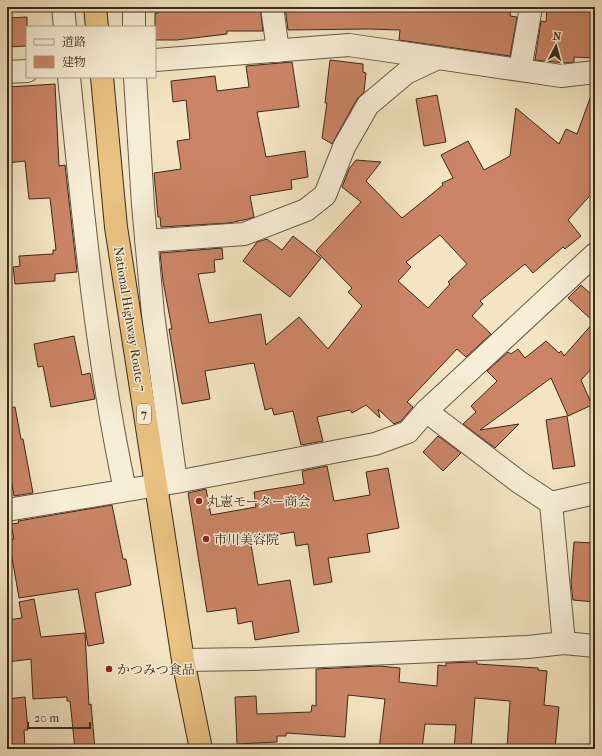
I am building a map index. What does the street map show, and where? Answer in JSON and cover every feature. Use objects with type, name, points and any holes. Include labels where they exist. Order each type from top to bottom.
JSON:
[{"type":"highway","points":[[95,7],[97,26]]},
{"type":"highway","name":"National Highway Route 7","points":[[102,78],[116,227],[183,660],[201,749]]},
{"type":"street","points":[[63,7],[65,26]]},
{"type":"street","points":[[134,7],[134,26]]},
{"type":"street","points":[[272,7],[278,50]]},
{"type":"street","points":[[520,70],[531,7]]},
{"type":"street","points":[[156,60],[349,45],[561,76],[595,87]]},
{"type":"street","points":[[146,241],[244,234],[306,210],[325,195],[344,147],[368,105],[406,73],[438,58]]},
{"type":"street","points":[[7,72],[26,70]]},
{"type":"street","points":[[561,76],[595,72]]},
{"type":"street","points":[[69,78],[85,234],[114,442],[125,490]]},
{"type":"street","points":[[135,78],[146,241],[153,314],[176,482]]},
{"type":"street","points":[[7,510],[176,482],[375,444],[408,432],[426,411],[595,254]]},
{"type":"street","points":[[426,411],[519,482],[551,503],[595,492]]},
{"type":"street","points":[[551,503],[564,643]]},
{"type":"street","points":[[183,660],[520,648],[564,643],[595,646]]},
{"type":"building","points":[[158,7],[260,7],[263,31],[227,31],[227,34],[177,40],[156,40],[155,13],[158,13]]},
{"type":"building","points":[[285,7],[511,7],[510,16],[517,17],[510,56],[399,40],[400,30],[288,30]]},
{"type":"building","points":[[547,7],[595,7],[595,58],[574,57],[574,62],[565,63],[535,60],[541,21],[546,22]]},
{"type":"building","points":[[27,17],[26,46],[7,47],[7,18]]},
{"type":"building","points":[[330,60],[363,64],[363,72],[366,73],[364,92],[357,99],[332,144],[322,138],[327,103],[325,103]]},
{"type":"building","points":[[292,62],[299,107],[257,112],[266,157],[305,151],[308,177],[291,180],[292,189],[250,196],[254,217],[229,223],[161,227],[160,217],[158,217],[154,173],[181,169],[177,141],[190,139],[186,100],[173,102],[171,81],[215,76],[217,91],[249,87],[246,66]]},
{"type":"building","points":[[55,84],[59,166],[65,165],[77,272],[55,274],[55,281],[15,284],[13,267],[20,266],[19,256],[53,254],[53,250],[56,250],[50,198],[29,199],[25,161],[7,163],[7,140],[11,140],[8,87]]},
{"type":"building","points":[[593,90],[595,90],[595,190],[568,220],[581,236],[565,249],[563,247],[533,273],[525,264],[480,301],[483,304],[472,316],[491,334],[466,357],[457,349],[407,402],[413,407],[401,421],[394,424],[378,409],[380,418],[366,405],[352,413],[350,410],[317,417],[323,441],[301,445],[293,411],[274,415],[272,408],[265,410],[254,363],[205,371],[210,399],[182,404],[169,329],[172,329],[163,281],[160,253],[222,248],[223,259],[214,260],[215,272],[198,274],[209,323],[261,314],[266,345],[299,317],[328,349],[362,306],[348,292],[352,288],[316,251],[361,202],[342,187],[349,169],[356,160],[381,162],[366,181],[402,218],[443,185],[442,183],[453,178],[441,155],[468,141],[484,170],[510,156],[516,108],[559,144],[566,129],[577,134]],"holes":[[[440,235],[467,264],[448,282],[450,284],[428,308],[398,281],[411,267],[406,262]]]},
{"type":"building","points":[[437,95],[446,142],[424,146],[416,99]]},
{"type":"building","points":[[293,236],[321,258],[290,297],[243,261],[257,242],[267,239],[282,250]]},
{"type":"building","points":[[581,285],[595,298],[595,365],[581,380],[592,405],[568,416],[551,378],[480,430],[519,424],[495,448],[463,424],[476,412],[471,406],[497,381],[487,371],[508,352],[511,354],[518,349],[525,358],[546,341],[559,353],[561,351],[564,356],[594,322],[568,298]]},
{"type":"building","points":[[74,336],[82,375],[90,373],[95,399],[51,407],[43,366],[38,367],[34,344]]},
{"type":"building","points":[[15,407],[21,439],[23,439],[33,493],[14,496],[7,457],[7,408]]},
{"type":"building","points":[[567,416],[575,466],[553,469],[546,420]]},
{"type":"building","points":[[438,436],[461,453],[443,471],[423,452]]},
{"type":"building","points":[[327,466],[334,501],[370,495],[366,472],[388,468],[399,528],[367,534],[370,552],[328,558],[332,582],[314,585],[308,544],[296,546],[294,532],[250,539],[258,585],[290,580],[299,632],[255,640],[252,621],[238,624],[236,608],[207,612],[188,493],[206,489],[211,515],[256,507],[254,492],[304,484],[302,471]]},
{"type":"building","points":[[112,505],[123,559],[126,559],[131,585],[95,593],[104,643],[88,646],[78,589],[19,598],[9,540],[14,539],[11,524],[19,523],[18,521]]},
{"type":"building","points":[[574,542],[595,543],[595,602],[573,600],[571,582]]},
{"type":"building","points":[[34,599],[41,637],[85,633],[89,705],[91,704],[95,749],[75,749],[70,701],[67,701],[67,697],[33,699],[31,659],[7,662],[7,620],[22,618],[19,602]]},
{"type":"building","points":[[477,662],[477,664],[538,668],[538,670],[547,671],[544,705],[559,707],[555,749],[507,749],[510,701],[475,698],[471,749],[454,749],[456,725],[425,724],[422,749],[379,749],[385,699],[348,695],[345,737],[286,733],[286,736],[277,736],[277,742],[237,744],[235,697],[256,696],[257,714],[311,712],[312,705],[316,706],[316,669],[380,666],[400,668],[399,682],[437,686],[438,665],[446,666],[446,663]]},
{"type":"building","points":[[25,697],[28,730],[24,730],[25,749],[9,749],[7,699]]},
{"type":"place","name":"丸憲モーター商会","points":[[199,501]]},
{"type":"place","name":"市川美容院","points":[[206,539]]},
{"type":"place","name":"かつみつ食品","points":[[109,669]]}]
